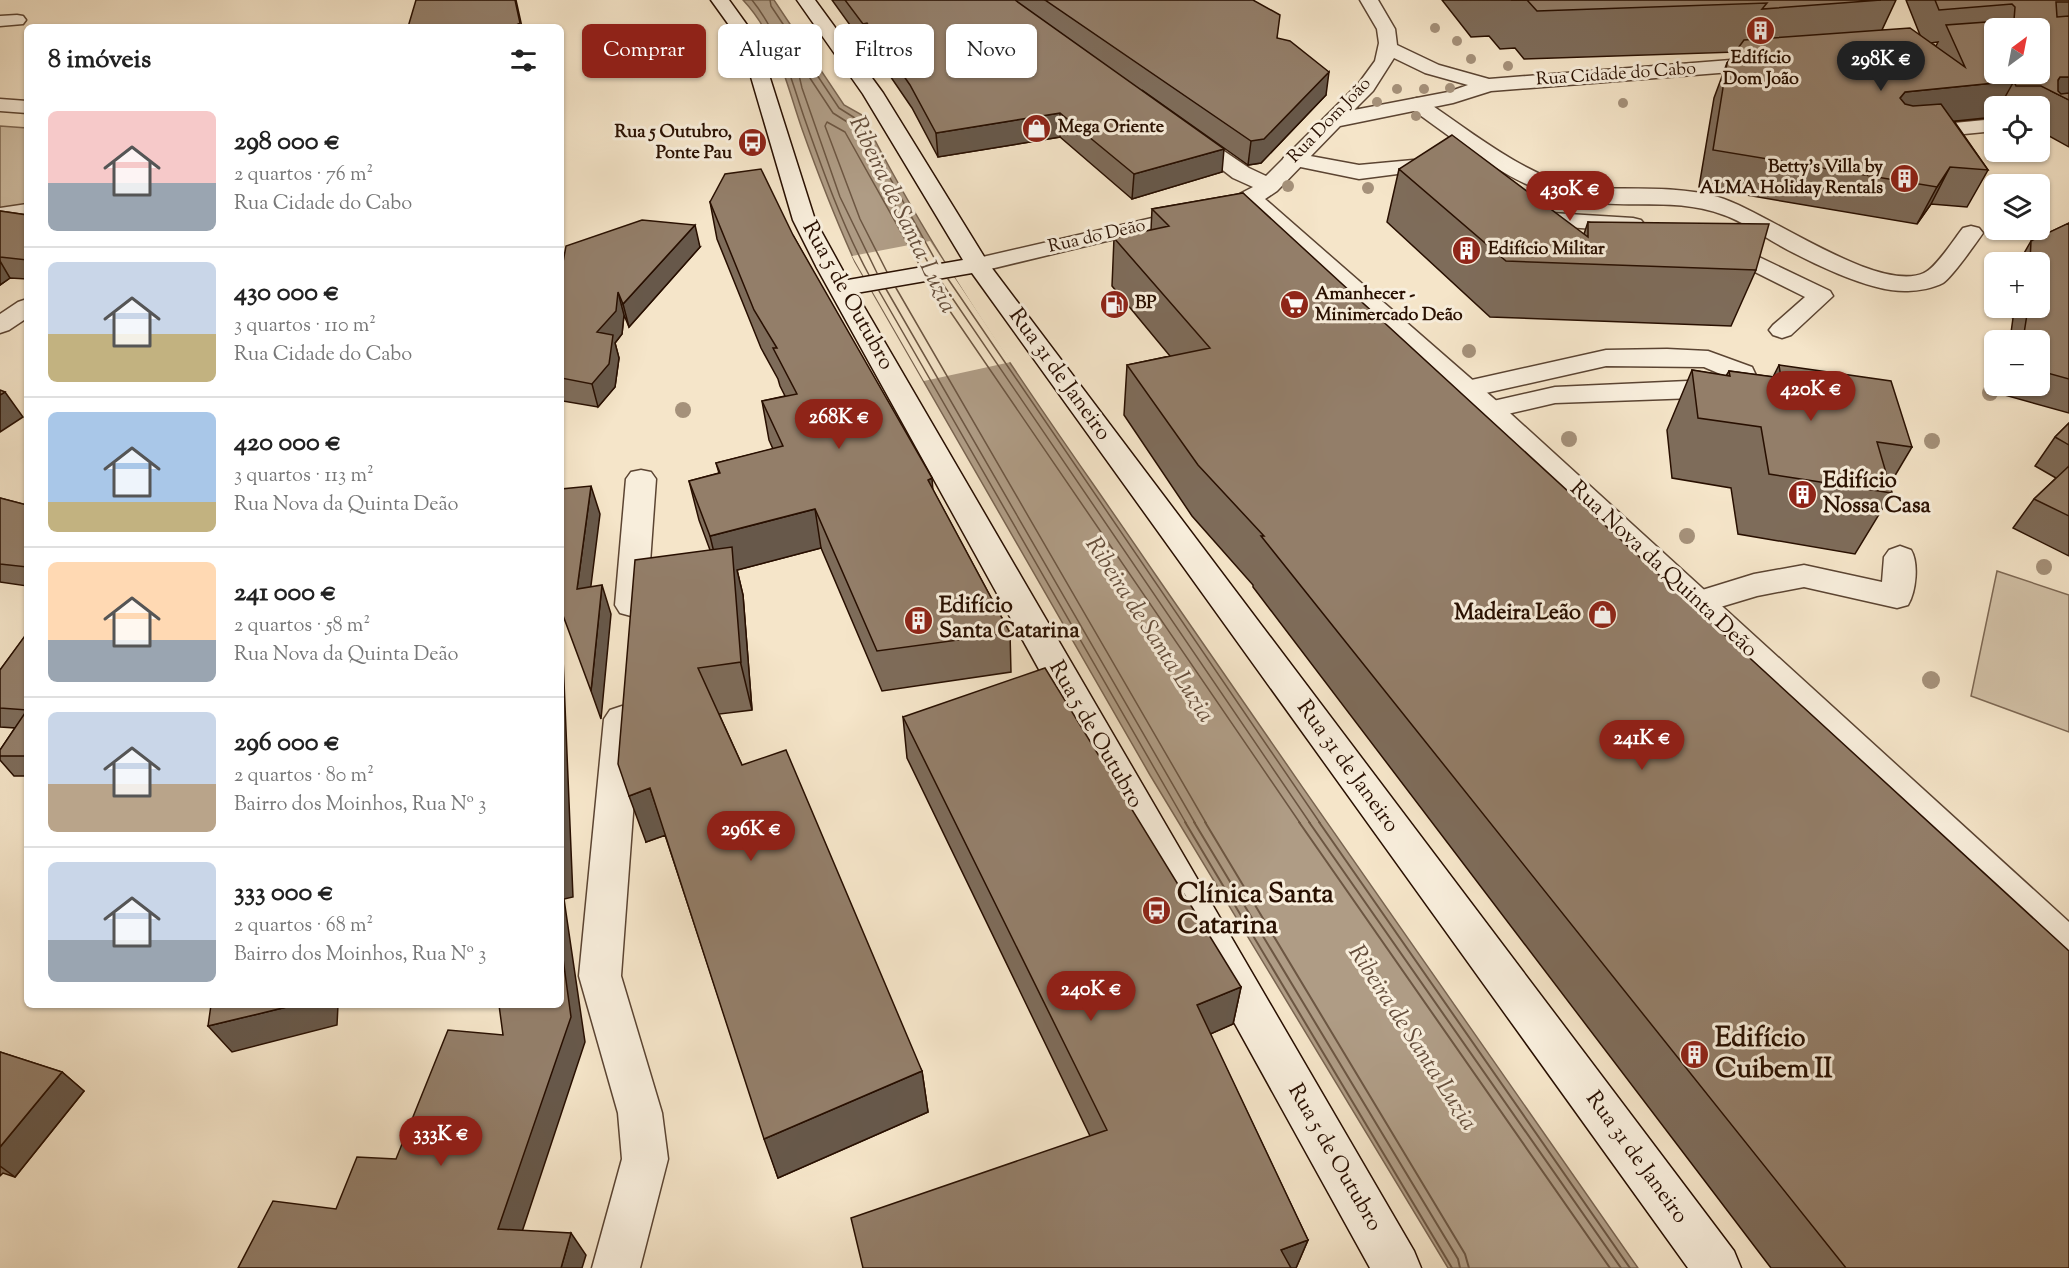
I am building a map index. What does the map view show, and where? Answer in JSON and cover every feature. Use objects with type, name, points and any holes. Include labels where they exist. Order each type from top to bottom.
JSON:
[{"type":"street","name":"Rua 5 de Outubro","points":[[720,0],[738,25],[753,53],[777,140],[804,220],[1397,1268]]},
{"type":"street","name":"Rua 31 de Janeiro","points":[[806,0],[873,93],[978,265],[1718,1268]]},
{"type":"street","points":[[1373,1],[1386,29],[1388,47]]},
{"type":"street","name":"Rua Cidade do Cabo","points":[[1388,47],[1432,69],[1488,85]]},
{"type":"street","name":"Rua Dom João","points":[[1260,192],[1370,81],[1384,61],[1388,47]]},
{"type":"street","name":"Rua Cidade do Cabo","points":[[1332,121],[1453,97],[1488,85],[1782,62]]},
{"type":"street","name":"Rua Cidade do Cabo","points":[[1370,81],[1399,74],[1456,77]]},
{"type":"street","name":"Rua Cidade do Cabo","points":[[1370,81],[1387,96],[1417,104]]},
{"type":"street","points":[[1417,104],[1502,162],[1559,190],[1581,195],[1685,198],[1710,202],[1736,211],[1796,245],[1846,268],[1886,281],[1907,284],[1936,277],[1971,233]]},
{"type":"street","points":[[0,105],[24,107]]},
{"type":"street","name":"Rua Nova da Quinta Deão","points":[[1174,125],[1241,173],[1479,399],[2069,948]]},
{"type":"street","points":[[1895,134],[1984,126]]},
{"type":"street","points":[[1294,159],[1359,172],[1413,166],[1464,179]]},
{"type":"street","name":"Rua do Deão","points":[[841,288],[978,265],[1233,206],[1260,192]]},
{"type":"street","points":[[0,215],[24,211]]},
{"type":"street","points":[[1533,220],[1655,225]]},
{"type":"street","points":[[1698,244],[1732,252],[1821,296],[1782,330]]},
{"type":"street","points":[[0,325],[24,310]]},
{"type":"street","points":[[1606,358],[1708,359],[1743,373],[1747,384],[1723,389],[1479,399],[1606,358]]},
{"type":"street","points":[[628,642],[641,479]]},
{"type":"street","points":[[1697,603],[1754,585],[1804,576],[1897,597],[1900,557]]},
{"type":"street","points":[[616,1268],[645,1159],[640,1113],[600,976],[624,690]]},
{"type":"shaded area","points":[[0,126],[24,128],[24,205],[0,209]]},
{"type":"shaded area","points":[[1997,571],[2069,595],[2069,732],[1971,696]]},
{"type":"water","points":[[743,0],[774,0],[790,24],[761,24]]},
{"type":"water","name":"Ribeira de Santa Luzia","points":[[822,72],[844,105],[862,115],[894,175],[963,292],[1039,406],[1638,1268],[1448,1268],[1150,775],[855,262],[802,129],[785,78],[822,78]]},
{"type":"pier","points":[[930,241],[1011,362],[924,381],[852,256]]},
{"type":"building","points":[[416,0],[515,0],[520,23],[518,24],[409,24]]},
{"type":"building","points":[[845,0],[1015,0],[1224,149],[1134,174],[1060,113],[936,133],[905,78],[934,78],[934,24],[863,24]]},
{"type":"building","points":[[1045,0],[1253,0],[1280,15],[1277,38],[1290,41],[1329,72],[1264,139],[1251,141]]},
{"type":"building","points":[[1527,0],[1881,0],[1762,9],[1767,3],[1537,11]]},
{"type":"building","points":[[1935,0],[2069,0],[2069,2],[2056,2],[2057,17],[2069,16],[2069,77],[2060,77],[2058,91],[2061,94],[2069,93],[2069,100],[2041,86],[2016,86],[2015,84],[2050,84],[2050,18],[2014,18],[2015,7],[2012,4],[1939,10]]},
{"type":"building","points":[[1984,22],[1984,84],[1905,92],[1900,98],[1905,104],[1913,106],[1941,104],[1988,170],[1950,167],[1937,187],[1713,150],[1727,63],[1744,40],[1910,28],[1965,67],[1946,25]]},
{"type":"building","points":[[1452,135],[1588,237],[1588,222],[1769,224],[1756,270],[1506,261],[1399,169]]},
{"type":"building","points":[[761,169],[793,235],[932,478],[928,480],[1010,633],[877,651],[815,509],[710,536],[689,481],[720,473],[716,463],[783,446],[762,401],[797,394],[773,348],[777,348],[754,310],[710,202],[725,174]]},
{"type":"building","points":[[1243,193],[2069,951],[2069,1268],[1846,1268],[1261,536],[1264,536],[1198,465],[1127,365],[1210,348],[1114,238],[1169,226],[1152,209]]},
{"type":"building","points":[[0,211],[24,215],[24,260],[0,257]]},
{"type":"building","points":[[642,220],[695,225],[623,304],[618,292],[616,311],[597,332],[613,335],[609,364],[592,384],[564,379],[564,257],[566,246]]},
{"type":"building","points":[[2069,223],[2069,379],[2050,374],[2050,330],[2025,330],[2026,318],[2050,318],[2050,252],[2030,252],[2031,241],[2050,240],[2050,232]]},
{"type":"building","points":[[1779,365],[1891,381],[1912,447],[1877,442],[1892,493],[1769,474],[1761,427],[1698,418],[1692,370],[1730,376],[1729,371],[1781,378]]},
{"type":"building","points":[[2069,423],[2069,445],[2055,437]]},
{"type":"building","points":[[2069,466],[2069,516],[2034,499]]},
{"type":"building","points":[[591,486],[577,589],[602,585],[591,691],[564,618],[564,489]]},
{"type":"building","points":[[0,498],[24,504],[24,567],[0,564]]},
{"type":"building","points":[[732,547],[741,662],[698,668],[742,765],[786,750],[922,1071],[764,1139],[650,788],[629,796],[618,764],[635,560]]},
{"type":"building","points":[[24,637],[24,710],[0,708],[0,670]]},
{"type":"building","points":[[1045,668],[1241,987],[1197,1005],[1308,1240],[1281,1250],[1291,1268],[863,1268],[851,1218],[1107,1130],[903,717]]},
{"type":"building","points":[[24,714],[24,756],[0,756],[0,750]]},
{"type":"building","points":[[564,966],[571,1017],[498,1229],[571,1233],[561,1268],[238,1268],[273,1201],[336,1209],[357,1157],[396,1159],[448,1030],[503,1035],[499,1008],[564,1008]]},
{"type":"building","points":[[211,1008],[283,1008],[208,1026]]},
{"type":"building","points":[[0,1052],[62,1072],[0,1147]]},
{"type":"place","name":"Edifício Dom João","points":[[1761,30]]},
{"type":"place","name":"Mega Oriente","points":[[1037,128]]},
{"type":"place","name":"Rua 5 Outubro, Ponte Pau","points":[[753,143]]},
{"type":"place","name":"Betty's Villa by ALMA Holiday Rentals","points":[[1904,178]]},
{"type":"place","name":"Edifício Militar","points":[[1467,250]]},
{"type":"place","name":"BP","points":[[1114,304]]},
{"type":"place","name":"Amanhecer - Minimercado Deão","points":[[1294,305]]},
{"type":"place","name":"Edifício Nossa Casa","points":[[1802,495]]},
{"type":"place","name":"Madeira Leão","points":[[1602,614]]},
{"type":"place","name":"Edifício Santa Catarina","points":[[918,620]]},
{"type":"place","name":"Clínica Santa Catarina","points":[[1156,911]]},
{"type":"place","name":"Edifício Cuibem II","points":[[1694,1055]]}]
